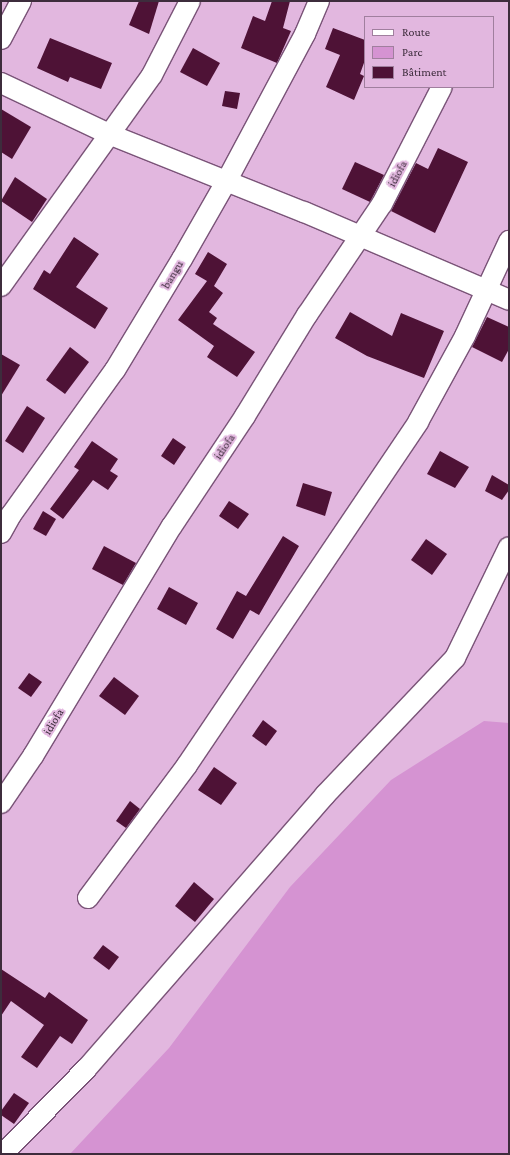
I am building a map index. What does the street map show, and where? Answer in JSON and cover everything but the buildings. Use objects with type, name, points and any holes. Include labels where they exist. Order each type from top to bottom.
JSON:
[{"type":"street","points":[[1,39],[21,1]]},
{"type":"street","points":[[1,286],[111,135],[152,75],[190,1]]},
{"type":"street","name":"bangu","points":[[1,533],[11,515],[115,370],[226,182],[305,34],[319,1]]},
{"type":"street","points":[[1,83],[111,135],[360,236],[509,300]]},
{"type":"street","name":"idiofa","points":[[1,803],[37,749],[172,526],[382,204],[441,88]]},
{"type":"street","points":[[88,898],[187,765],[386,472],[418,422],[487,290],[509,241]]},
{"type":"street","points":[[3,1154],[87,1068],[320,800],[455,658],[509,547]]},
{"type":"green space","points":[[484,721],[509,723],[509,1154],[70,1154],[169,1048],[290,887],[391,780]]}]
